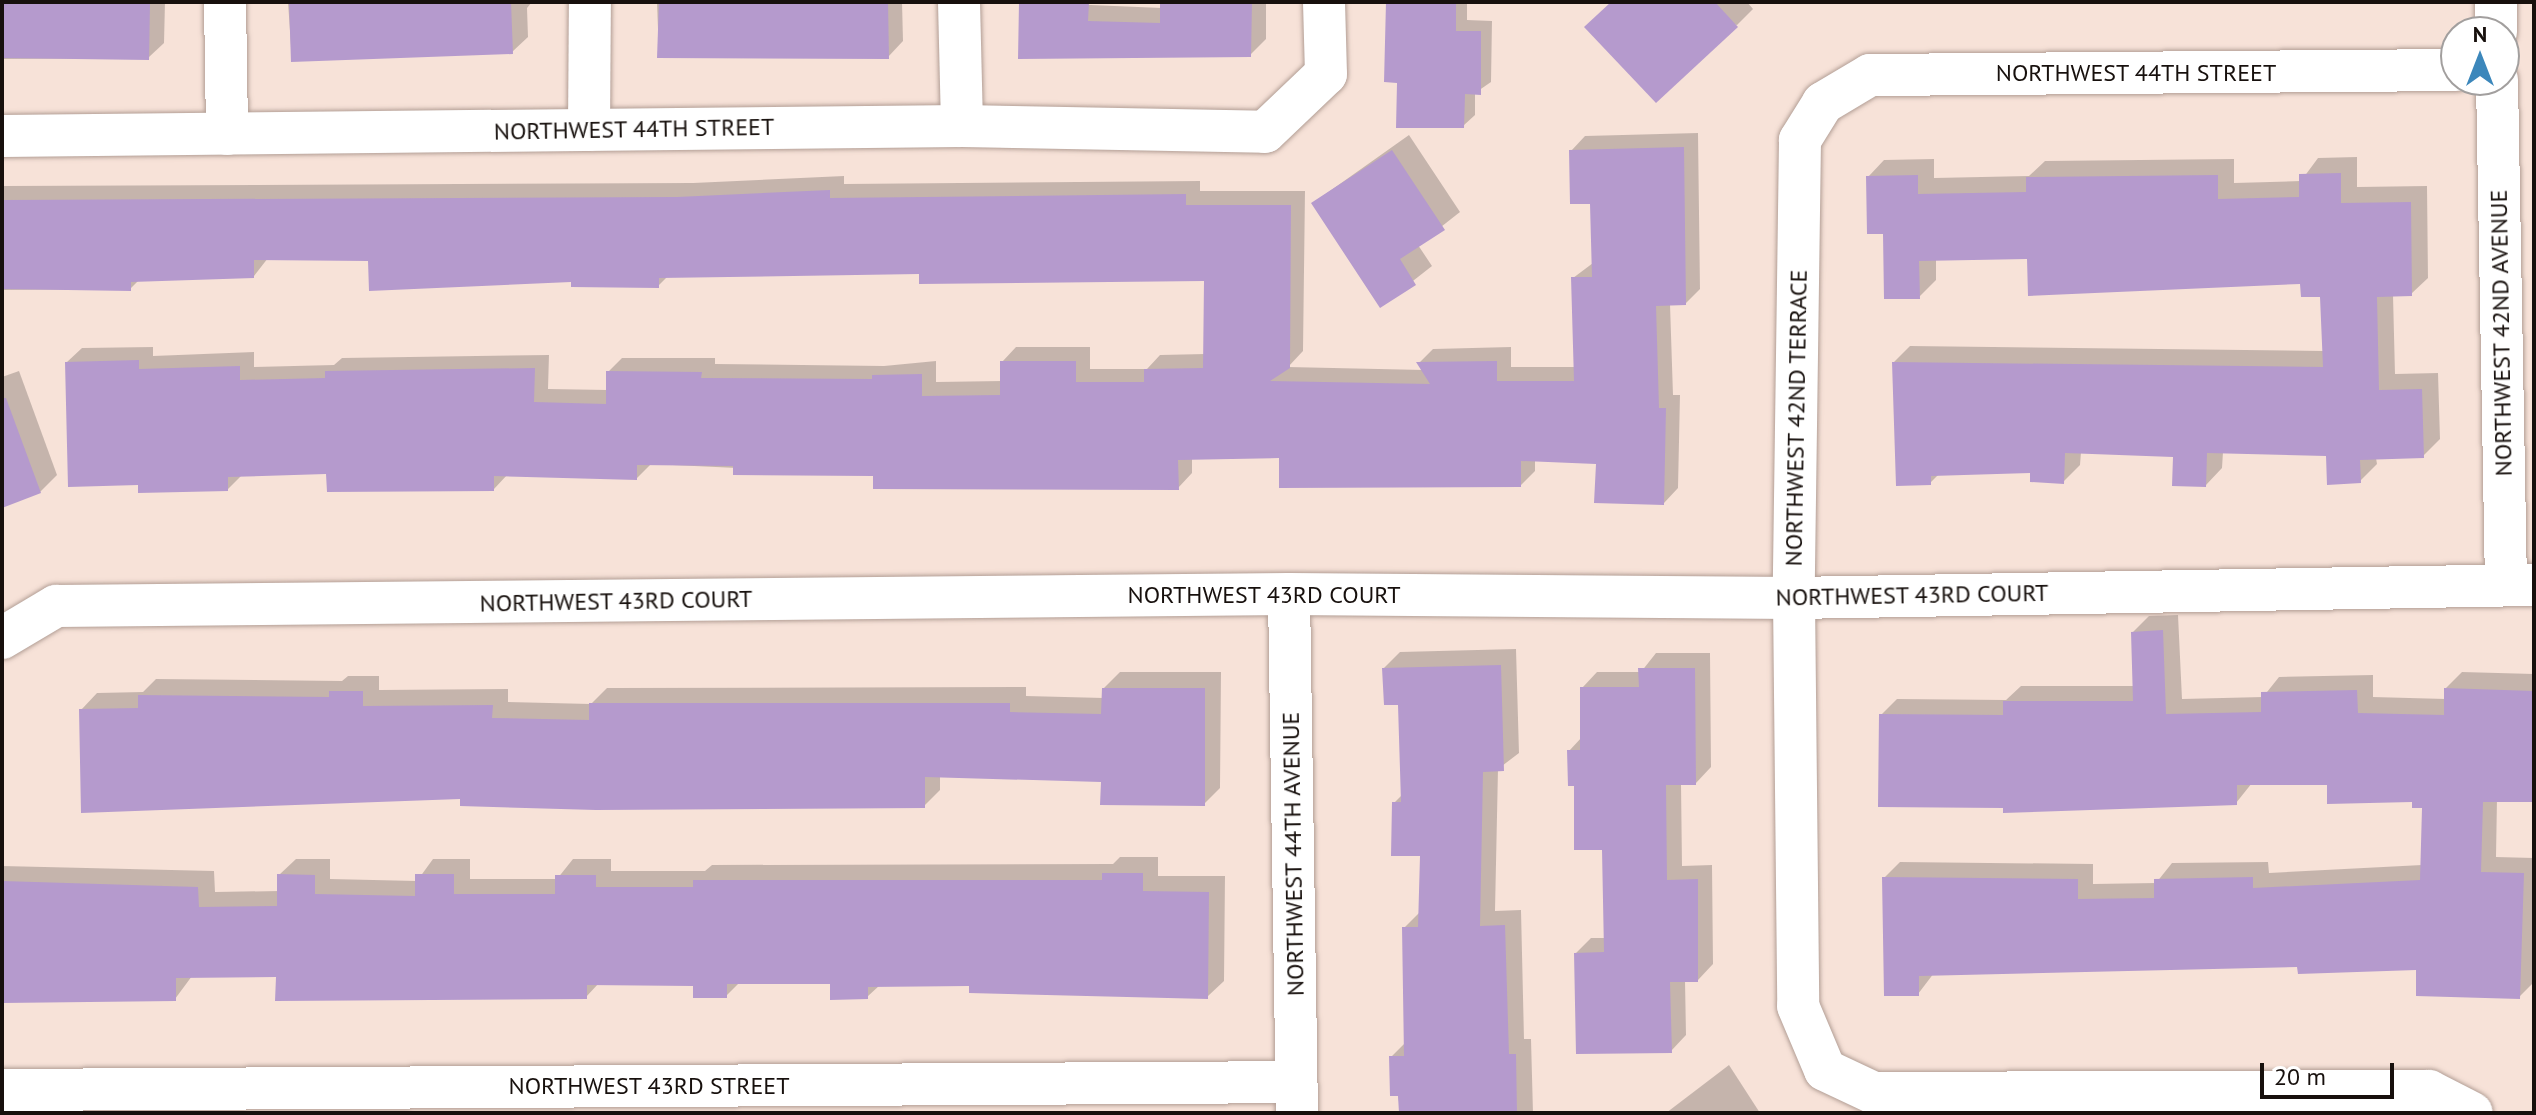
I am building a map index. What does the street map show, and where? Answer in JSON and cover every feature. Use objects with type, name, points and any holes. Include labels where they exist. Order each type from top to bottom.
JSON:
[{"type":"street","points":[[225,2],[227,134]]},
{"type":"street","points":[[589,130],[590,2]]},
{"type":"street","points":[[959,2],[962,126]]},
{"type":"street","name":"NORTHWEST 44TH STREET","points":[[2,136],[962,126],[1265,132],[1326,74],[1324,2]]},
{"type":"street","name":"NORTHWEST 44TH STREET","points":[[1823,103],[1870,75],[2440,70]]},
{"type":"street","name":"NORTHWEST 42ND AVENUE","points":[[2498,96],[2520,585]]},
{"type":"street","name":"NORTHWEST 42ND TERRACE","points":[[1823,103],[1800,140],[1794,598],[1798,1006],[1825,1070],[1874,1093],[2429,1091],[2472,1113]]},
{"type":"street","name":"NORTHWEST 43RD COURT","points":[[2,638],[56,606],[1289,594],[1794,598],[2520,585]]},
{"type":"street","name":"NORTHWEST 44TH AVENUE","points":[[1289,594],[1296,1098]]},
{"type":"street","name":"NORTHWEST 43RD STREET","points":[[2,1090],[1296,1098]]},
{"type":"building","points":[[2,2],[150,2],[149,60],[2,58]]},
{"type":"building","points":[[289,2],[511,2],[513,54],[291,62]]},
{"type":"building","points":[[659,2],[888,2],[889,59],[657,58]]},
{"type":"building","points":[[1019,2],[1089,2],[1088,21],[1160,23],[1160,2],[1252,2],[1251,57],[1018,59]]},
{"type":"building","points":[[1386,2],[1456,2],[1456,31],[1481,31],[1481,95],[1465,94],[1464,128],[1396,128],[1397,83],[1384,82]]},
{"type":"building","points":[[1611,2],[1715,2],[1738,27],[1656,103],[1584,27]]},
{"type":"building","points":[[1684,147],[1686,305],[1656,306],[1659,408],[1666,408],[1664,505],[1594,503],[1596,464],[1521,461],[1521,487],[1279,488],[1279,458],[1178,460],[1179,490],[873,489],[873,476],[733,475],[733,466],[637,465],[637,480],[494,476],[494,491],[327,492],[326,474],[228,477],[228,491],[138,493],[138,485],[68,487],[65,362],[139,360],[139,369],[240,366],[240,380],[325,378],[325,371],[535,368],[534,402],[606,404],[606,371],[702,372],[701,378],[872,379],[872,375],[922,374],[922,396],[1000,395],[1000,361],[1076,361],[1076,382],[1144,382],[1144,369],[1203,368],[1204,281],[919,284],[919,274],[659,278],[659,288],[571,287],[571,282],[369,291],[368,261],[254,260],[254,278],[131,282],[131,291],[2,289],[2,200],[677,197],[830,190],[830,198],[1186,194],[1186,205],[1291,205],[1290,368],[1270,381],[1430,384],[1416,362],[1497,361],[1497,381],[1574,381],[1571,277],[1592,277],[1590,204],[1570,204],[1569,150]]},
{"type":"building","points":[[1392,150],[1445,230],[1400,259],[1416,285],[1380,308],[1311,203]]},
{"type":"building","points":[[2341,173],[2341,203],[2411,202],[2412,296],[2377,297],[2379,390],[2422,389],[2424,458],[2360,460],[2361,483],[2327,485],[2326,456],[2207,453],[2206,487],[2172,486],[2173,457],[2065,453],[2064,484],[2030,482],[2030,473],[1931,476],[1931,485],[1896,486],[1892,362],[2323,367],[2320,297],[2301,297],[2300,284],[2028,296],[2027,259],[1919,261],[1920,299],[1884,299],[1883,234],[1867,234],[1866,176],[1918,175],[1918,194],[2026,192],[2026,177],[2218,175],[2218,199],[2299,197],[2299,174]]},
{"type":"building","points":[[2,398],[6,398],[41,493],[2,508]]},
{"type":"building","points":[[2163,630],[2166,714],[2261,712],[2261,692],[2357,690],[2358,713],[2444,715],[2444,688],[2534,691],[2534,802],[2483,802],[2481,872],[2524,873],[2520,999],[2416,996],[2416,970],[2298,974],[2297,967],[1919,976],[1919,996],[1884,996],[1882,877],[2078,879],[2078,899],[2154,898],[2154,879],[2253,877],[2253,888],[2420,880],[2422,808],[2412,808],[2412,802],[2327,804],[2327,785],[2237,785],[2237,805],[2003,813],[2003,808],[1878,807],[1879,714],[2003,715],[2003,701],[2133,701],[2131,632]]},
{"type":"building","points":[[1501,665],[1504,771],[1483,772],[1480,926],[1505,925],[1509,1054],[1516,1054],[1517,1113],[1399,1113],[1398,1096],[1390,1096],[1389,1056],[1404,1056],[1402,927],[1418,927],[1420,856],[1391,856],[1392,802],[1401,802],[1398,705],[1384,705],[1382,668]]},
{"type":"building","points":[[1638,668],[1695,668],[1696,785],[1666,785],[1667,880],[1698,879],[1698,982],[1670,982],[1672,1053],[1576,1054],[1574,953],[1604,952],[1602,850],[1574,850],[1574,786],[1568,786],[1567,750],[1580,750],[1580,687],[1639,687]]},
{"type":"building","points":[[1102,688],[1205,688],[1205,806],[1100,805],[1101,782],[925,777],[925,808],[596,810],[460,806],[460,799],[81,813],[79,709],[138,708],[138,695],[329,697],[329,691],[363,691],[363,706],[493,705],[492,718],[589,720],[589,703],[1010,703],[1010,712],[1101,714]]},
{"type":"building","points":[[1102,873],[1143,873],[1143,891],[1209,892],[1208,999],[969,993],[969,986],[868,987],[868,999],[830,1000],[830,984],[727,984],[727,998],[693,998],[693,986],[587,985],[587,999],[275,1001],[276,977],[176,978],[176,1001],[2,1003],[2,881],[198,887],[199,907],[277,906],[277,874],[315,875],[315,894],[415,896],[415,874],[454,874],[454,894],[555,894],[555,875],[596,875],[596,887],[693,887],[693,880],[1102,880]]}]
